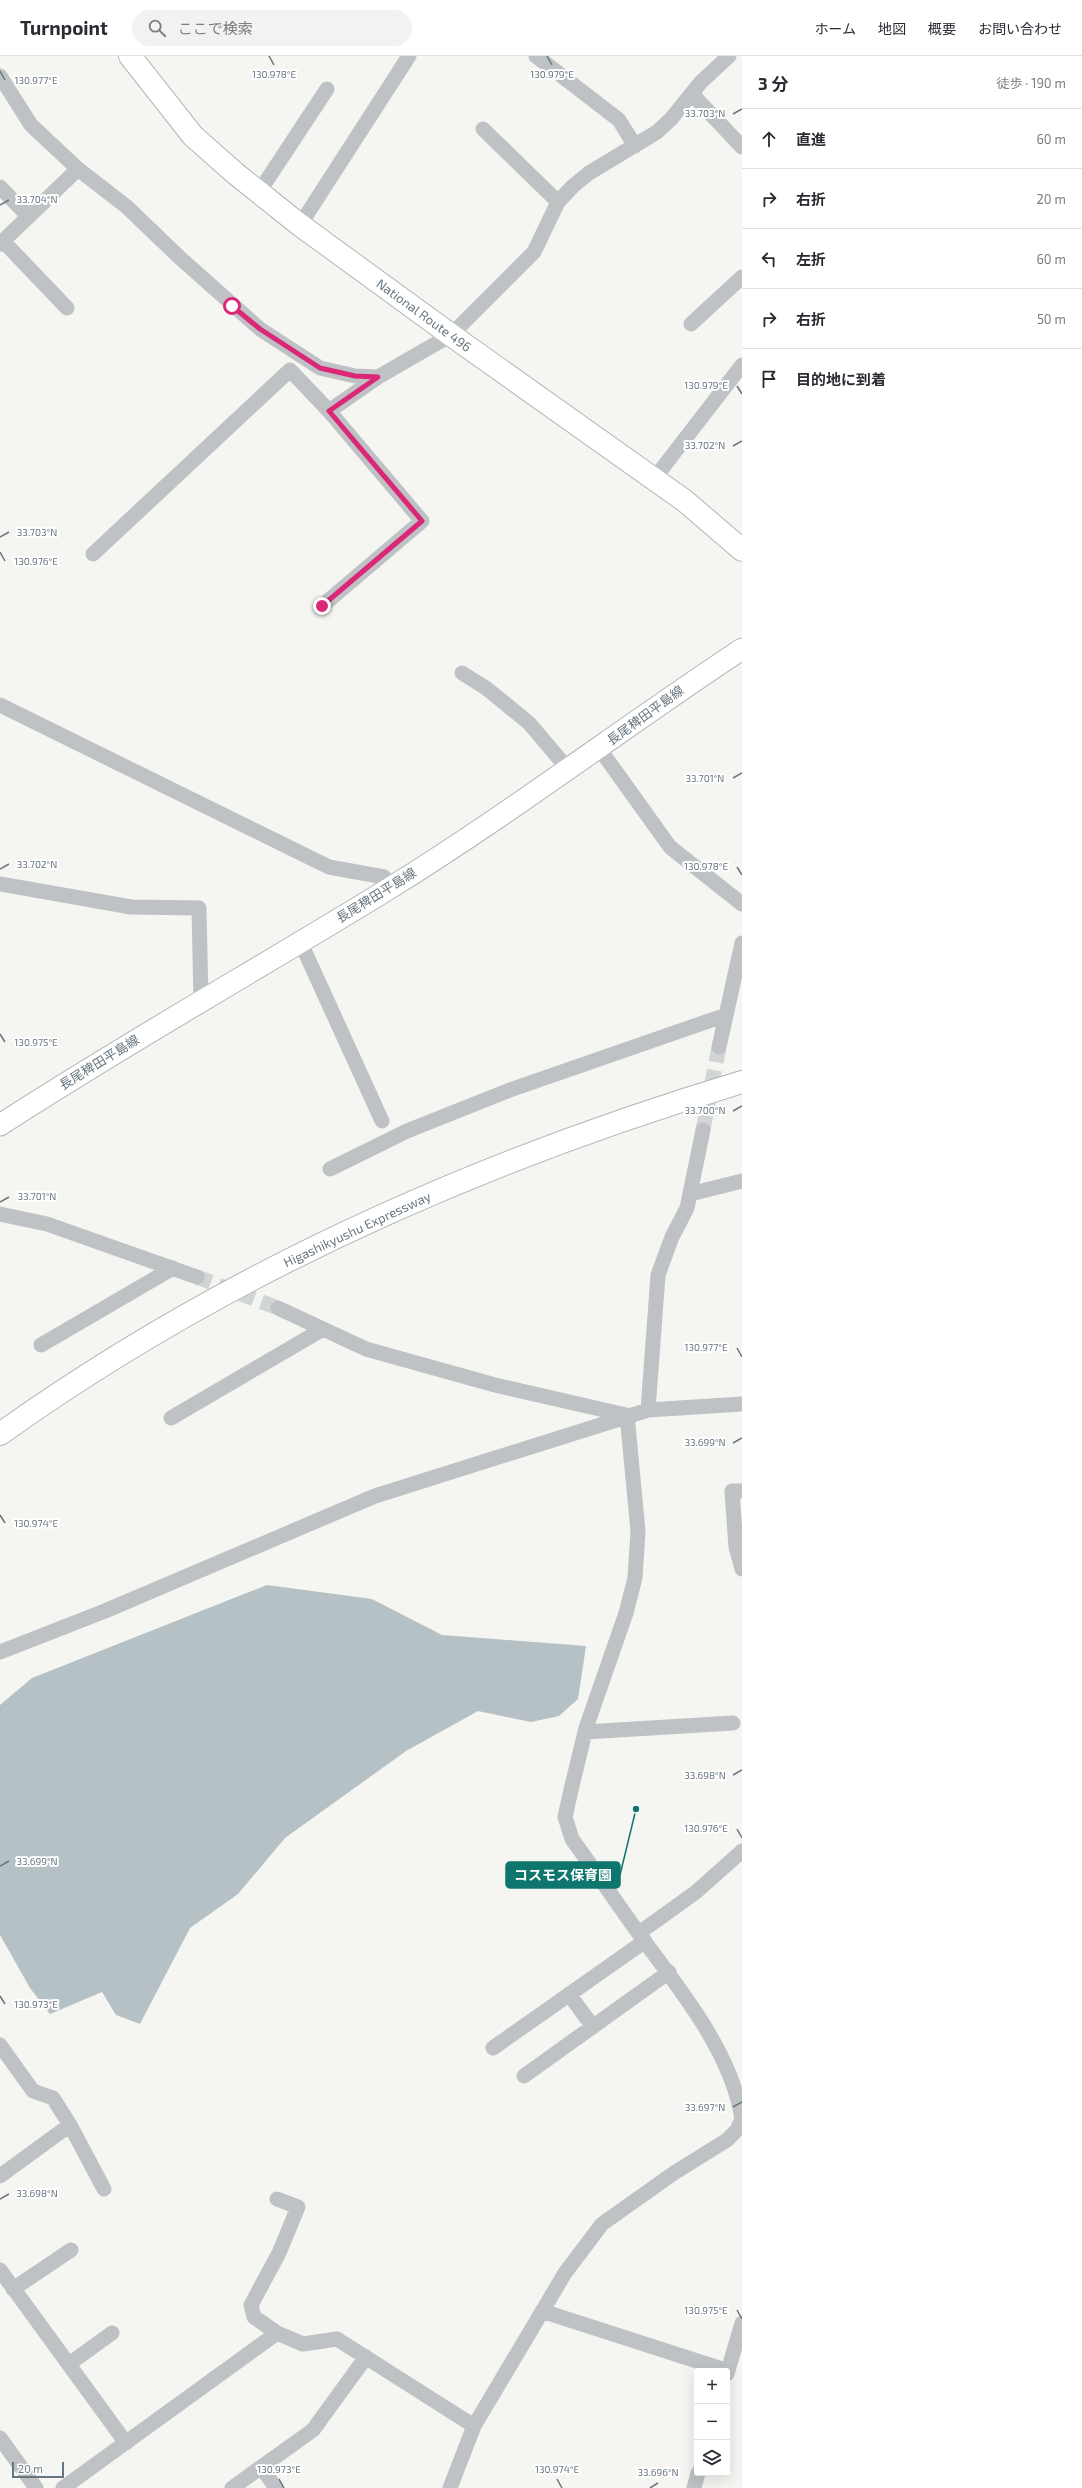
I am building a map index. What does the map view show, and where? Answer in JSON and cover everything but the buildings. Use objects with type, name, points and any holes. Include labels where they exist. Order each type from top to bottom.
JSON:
[{"type":"highway","name":"National Route 496","points":[[130,56],[193,136],[259,192],[300,225],[451,335],[685,501],[742,550]]},
{"type":"highway","name":"Higashikyushu Expressway","points":[[0,1434],[148,1338],[257,1277],[350,1231],[453,1184],[558,1143],[658,1107],[742,1082]]},
{"type":"main road","name":"長尾稗田平島線","points":[[0,1125],[91,1066],[391,887],[599,748],[672,695],[742,648]]},
{"type":"street","points":[[300,225],[409,56]]},
{"type":"street","points":[[536,56],[620,120],[635,146]]},
{"type":"street","points":[[329,411],[378,377],[451,335],[534,252],[558,202],[589,173],[657,132],[729,56]]},
{"type":"street","points":[[0,76],[31,125],[78,169],[127,207],[179,257],[260,329],[320,368],[355,376],[378,377]]},
{"type":"street","points":[[259,192],[327,89]]},
{"type":"street","points":[[692,94],[742,148]]},
{"type":"street","points":[[483,129],[558,202]]},
{"type":"street","points":[[67,308],[2,242],[78,169]]},
{"type":"street","points":[[0,187],[28,216]]},
{"type":"street","points":[[691,324],[742,277]]},
{"type":"street","points":[[654,479],[742,364]]},
{"type":"street","points":[[93,554],[290,370],[329,411],[422,521],[322,606]]},
{"type":"street","points":[[462,673],[486,688],[529,723],[568,769]]},
{"type":"street","points":[[0,705],[330,867],[384,877],[391,887]]},
{"type":"street","points":[[599,748],[670,847],[742,904]]},
{"type":"street","points":[[0,884],[131,907],[199,908],[201,1000]]},
{"type":"street","points":[[300,941],[382,1121]]},
{"type":"street","points":[[719,1046],[742,943]]},
{"type":"street","points":[[330,1169],[407,1132],[510,1090],[726,1015]]},
{"type":"street","points":[[648,1410],[658,1275],[672,1237],[687,1208],[704,1130]]},
{"type":"street","points":[[690,1194],[742,1181]]},
{"type":"street","points":[[0,1214],[47,1224],[197,1277]]},
{"type":"street","points":[[41,1345],[173,1268]]},
{"type":"street","points":[[278,1308],[366,1349],[495,1385],[627,1415]]},
{"type":"street","points":[[171,1418],[323,1329]]},
{"type":"street","points":[[0,1652],[106,1611],[375,1496],[627,1415],[648,1410],[742,1404]]},
{"type":"street","points":[[450,2488],[474,2426],[565,2273],[602,2224],[674,2173],[727,2140],[736,2130],[742,2119],[729,2072],[669,1972],[642,1937],[568,1829],[565,1817],[585,1732],[612,1648],[626,1613],[635,1578],[638,1531],[627,1415]]},
{"type":"street","points":[[742,1491],[732,1491],[736,1547],[742,1569]]},
{"type":"street","points":[[585,1732],[733,1723]]},
{"type":"street","points":[[493,2048],[569,1994],[642,1937],[742,1851]]},
{"type":"street","points":[[524,2076],[669,1972]]},
{"type":"street","points":[[569,1994],[593,2027]]},
{"type":"street","points":[[2,2052],[33,2091],[53,2098],[70,2125],[104,2189]]},
{"type":"street","points":[[0,2176],[70,2125]]},
{"type":"street","points":[[276,2199],[298,2206],[279,2253],[251,2305],[254,2317],[277,2333],[303,2344],[337,2339],[474,2426]]},
{"type":"street","points":[[13,2289],[71,2250]]},
{"type":"street","points":[[0,2270],[126,2443]]},
{"type":"street","points":[[542,2312],[712,2368]]},
{"type":"street","points":[[728,2368],[742,2323]]},
{"type":"street","points":[[68,2364],[112,2333]]},
{"type":"street","points":[[63,2488],[277,2333]]},
{"type":"street","points":[[232,2488],[313,2430],[366,2356]]},
{"type":"street","points":[[0,2438],[36,2488]]},
{"type":"street","points":[[261,2467],[276,2488]]},
{"type":"street","points":[[694,2488],[697,2476]]},
{"type":"shaded area","points":[[267,1585],[372,1599],[442,1635],[586,1646],[578,1699],[559,1716],[531,1722],[478,1711],[406,1751],[285,1838],[238,1894],[190,1928],[140,2024],[116,2015],[102,1992],[50,2014],[30,1988],[0,1935],[0,1705],[32,1678]]},
{"type":"tunnel","points":[[703,1130],[719,1047]]},
{"type":"tunnel","points":[[197,1277],[278,1308]]},
{"type":"place","name":"コスモス保育園","points":[[636,1809]]},
{"type":"route","points":[[232,306],[260,329],[320,368],[355,376],[378,377],[329,411],[422,521],[322,606]]}]
